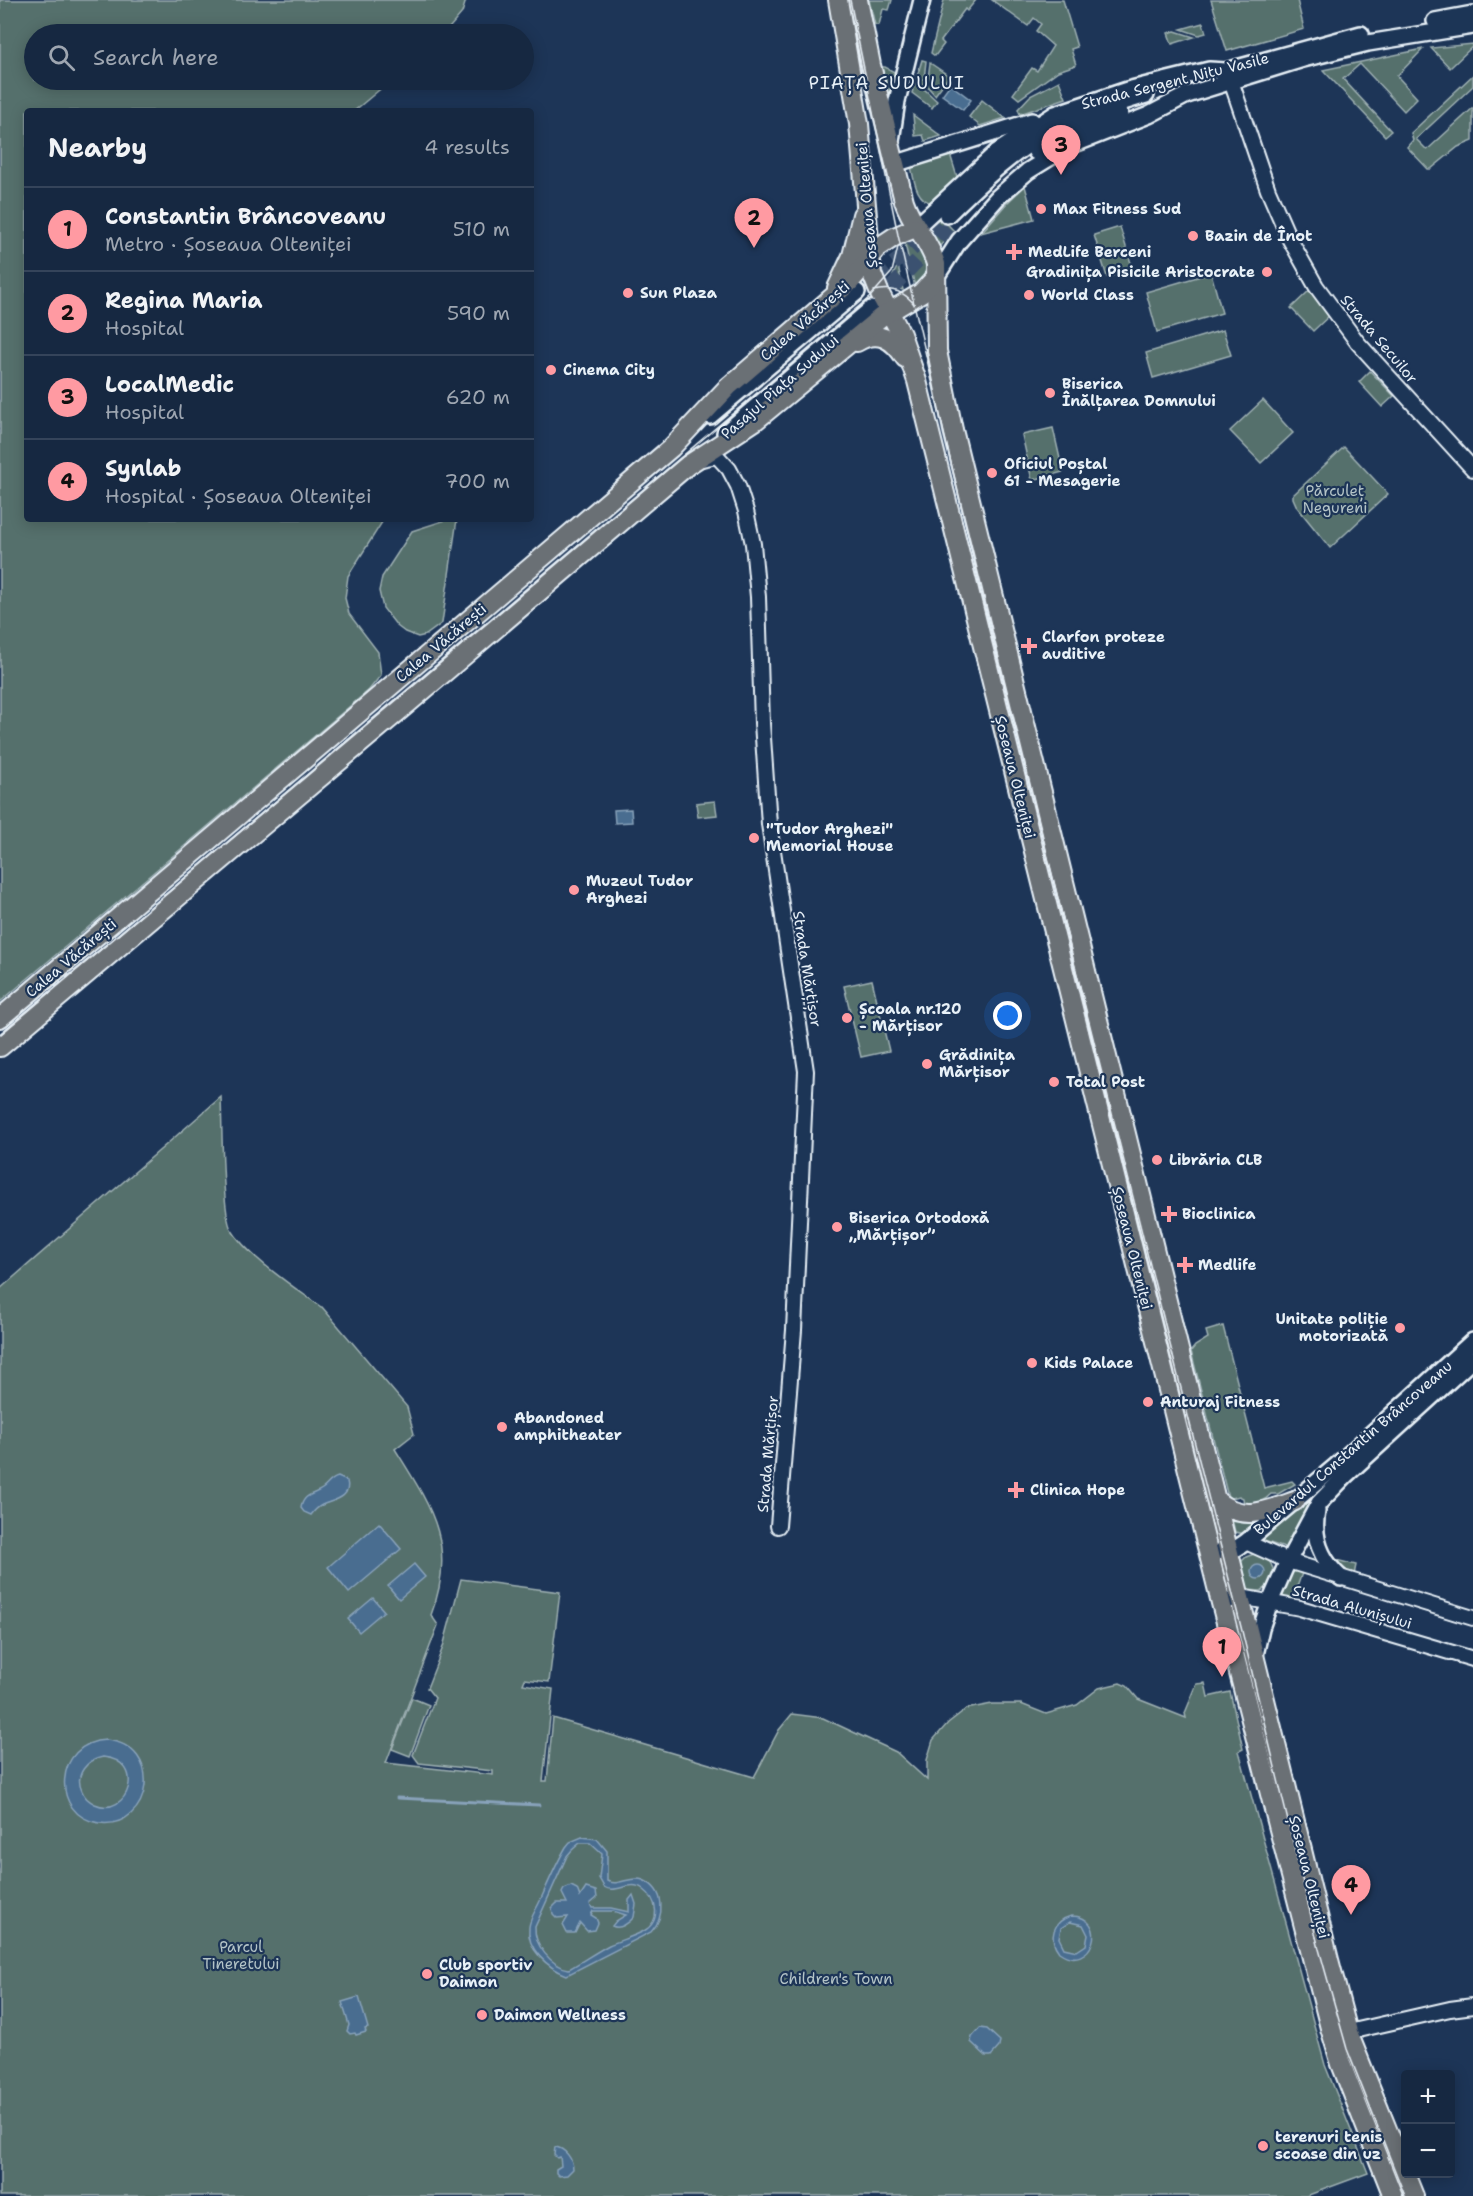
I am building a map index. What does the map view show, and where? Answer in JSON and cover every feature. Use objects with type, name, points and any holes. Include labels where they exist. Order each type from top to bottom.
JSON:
[{"type":"main road","name":"Șoseaua Olteniței","points":[[838,0],[858,114],[871,256],[876,286],[908,352],[917,381],[1208,1554],[1340,2033],[1393,2196]]},
{"type":"main road","name":"Șoseaua Olteniței","points":[[858,0],[904,201],[915,228],[932,251],[936,264],[937,351],[953,430],[1255,1655],[1340,2033],[1414,2196]]},
{"type":"main road","points":[[922,0],[897,101],[892,156],[1055,114]]},
{"type":"main road","name":"Strada Sergent Nițu Vasile","points":[[936,278],[953,250],[983,213],[1012,184],[1036,165],[1067,147],[1149,115],[1228,76],[1340,39],[1473,14]]},
{"type":"main road","name":"Strada Sergent Nițu Vasile","points":[[915,228],[1002,148],[1055,114],[1127,90],[1209,70],[1228,76],[1359,45],[1473,26]]},
{"type":"main road","points":[[1187,95],[1105,119],[1054,141],[1009,171],[951,219],[1004,162],[1055,128],[1101,109],[1228,76]]},
{"type":"main road","points":[[830,299],[845,274],[852,256],[866,192]]},
{"type":"main road","points":[[871,256],[889,240],[915,228]]},
{"type":"main road","name":"Calea Văcărești","points":[[0,1018],[671,448],[728,387],[855,278],[871,256]]},
{"type":"main road","points":[[890,311],[921,293],[936,278]]},
{"type":"main road","name":"Pasajul Piața Sudului","points":[[671,448],[857,292]]},
{"type":"main road","name":"Pasajul Piața Sudului","points":[[688,465],[871,309]]},
{"type":"main road","name":"Calea Văcărești","points":[[0,1047],[430,686],[688,465],[755,421],[890,311]]},
{"type":"main road","points":[[821,367],[864,338],[881,335],[901,351],[917,381]]},
{"type":"main road","points":[[414,666],[430,686]]},
{"type":"main road","name":"Bulevardul Constantin Brâncoveanu","points":[[1229,1550],[1246,1542],[1295,1501],[1473,1341]]},
{"type":"main road","name":"Bulevardul Constantin Brâncoveanu","points":[[1255,1655],[1270,1602],[1288,1561],[1319,1503],[1345,1476],[1473,1359]]},
{"type":"main road","points":[[1216,1501],[1228,1509],[1251,1513],[1295,1501]]},
{"type":"main road","points":[[1319,1503],[1315,1530],[1319,1546],[1326,1562],[1341,1578]]},
{"type":"main road","points":[[1208,1554],[1229,1550]]},
{"type":"street","name":"Strada Secuilor","points":[[1228,76],[1268,190],[1289,238],[1321,295],[1358,343],[1473,468]]},
{"type":"street","points":[[725,464],[724,447],[730,438]]},
{"type":"street","points":[[688,465],[713,456],[717,456],[725,464]]},
{"type":"street","name":"Strada Mărțișor","points":[[725,464],[734,477],[742,497],[753,544],[758,597],[768,813],[806,1071],[794,1325],[778,1526]]},
{"type":"street","name":"Strada Alunișului","points":[[1246,1542],[1288,1561],[1473,1618]]},
{"type":"street","name":"Strada Alunișului","points":[[1221,1603],[1241,1598],[1300,1608],[1473,1659]]},
{"type":"street","points":[[1340,2033],[1473,2006]]},
{"type":"green space","points":[[0,0],[466,0],[462,13],[453,24],[24,24],[24,90],[379,90],[358,108],[24,108],[24,522],[382,522],[348,576],[345,598],[349,614],[378,652],[381,675],[369,690],[0,1002]]},
{"type":"green space","points":[[869,0],[892,0],[889,10],[883,9],[879,25],[875,25]]},
{"type":"green space","points":[[944,0],[976,0],[967,11],[965,9],[941,41],[944,44],[935,56],[931,53]]},
{"type":"green space","points":[[992,0],[1063,0],[1077,47],[1071,49],[1076,65],[1058,71],[1019,99],[1013,94],[1032,68],[1037,71],[1053,46],[1036,31],[1041,24],[1034,18],[1028,26]]},
{"type":"green space","points":[[1211,0],[1297,0],[1304,29],[1227,51]]},
{"type":"green space","points":[[1203,23],[1206,33],[1199,35],[1181,29]]},
{"type":"green space","points":[[1175,31],[1194,37],[1172,44],[1168,33]]},
{"type":"green space","points":[[1473,44],[1450,68],[1431,48]]},
{"type":"green space","points":[[1423,49],[1397,76],[1417,98],[1404,111],[1360,64],[1343,79],[1391,131],[1385,136],[1323,70]]},
{"type":"green space","points":[[922,60],[926,61],[923,88],[937,101],[932,108],[912,93]]},
{"type":"green space","points":[[930,63],[949,76],[935,95],[927,86]]},
{"type":"green space","points":[[876,67],[885,67],[898,74],[889,114]]},
{"type":"green space","points":[[1473,75],[1473,86],[1416,139],[1427,150],[1473,108],[1473,141],[1458,147],[1428,169],[1407,147],[1413,140],[1411,133]]},
{"type":"green space","points":[[1059,81],[1066,98],[1020,114],[1018,109],[1030,96]]},
{"type":"green space","points":[[982,100],[1005,118],[980,126],[969,117]]},
{"type":"green space","points":[[913,115],[941,136],[925,141],[923,135],[915,136]]},
{"type":"green space","points":[[950,154],[958,180],[933,203],[927,201],[919,194],[911,166]]},
{"type":"green space","points":[[1025,186],[1034,219],[981,233],[1007,203]]},
{"type":"green space","points":[[938,214],[954,231],[938,248],[923,227]]},
{"type":"green space","points":[[1120,227],[1133,270],[1107,277],[1094,235]]},
{"type":"green space","points":[[904,240],[920,248],[926,258],[925,273],[915,287]]},
{"type":"green space","points":[[898,265],[903,290],[888,286]]},
{"type":"green space","points":[[1211,273],[1222,313],[1157,332],[1146,292]]},
{"type":"green space","points":[[1310,290],[1329,316],[1313,331],[1291,308]]},
{"type":"green space","points":[[1223,330],[1231,355],[1153,378],[1146,353]]},
{"type":"green space","points":[[1370,371],[1394,396],[1382,407],[1359,382]]},
{"type":"green space","name":"Părculeț Negureni","points":[[1263,400],[1293,433],[1261,463],[1230,431]]},
{"type":"green space","points":[[1053,428],[1063,472],[1032,480],[1022,435]]},
{"type":"green space","name":"Părculeț Negureni","points":[[1344,447],[1388,494],[1330,548],[1297,507],[1293,495]]},
{"type":"green space","points":[[440,522],[457,522],[442,623],[426,635],[418,637],[397,626],[383,608],[379,591],[382,577],[412,531]]},
{"type":"green space","points":[[715,801],[717,815],[698,817],[696,803]]},
{"type":"green space","points":[[872,980],[889,1051],[861,1057],[844,986]]},
{"type":"green space","name":"Parcul Tineretului","points":[[221,1097],[224,1187],[231,1229],[260,1261],[322,1307],[407,1407],[414,1434],[395,1449],[420,1490],[437,1528],[442,1568],[439,1590],[431,1615],[438,1625],[386,1763],[493,1775],[493,1771],[419,1763],[413,1755],[435,1698],[427,1688],[443,1647],[461,1579],[560,1592],[549,1682],[525,1679],[523,1684],[553,1689],[543,1781],[547,1781],[553,1718],[754,1777],[779,1730],[792,1714],[823,1718],[896,1752],[927,1780],[927,1760],[933,1740],[948,1723],[966,1709],[992,1704],[1021,1704],[1046,1714],[1077,1705],[1099,1688],[1120,1683],[1127,1686],[1138,1699],[1186,1718],[1185,1713],[1197,1684],[1205,1683],[1208,1697],[1230,1692],[1243,1749],[1239,1751],[1325,2065],[1368,2173],[1306,2196],[0,2196],[0,1289]]},
{"type":"green space","points":[[1223,1326],[1264,1488],[1292,1481],[1295,1484],[1256,1503],[1244,1504],[1243,1498],[1239,1496],[1228,1497],[1191,1351],[1208,1338],[1206,1331]]},
{"type":"green space","points":[[1308,1499],[1312,1503],[1289,1547],[1285,1548],[1261,1540],[1260,1538]]},
{"type":"green space","points":[[1232,1519],[1249,1523],[1260,1522],[1245,1534],[1235,1532]]},
{"type":"green space","points":[[1254,1554],[1268,1560],[1274,1573],[1269,1586],[1261,1591],[1248,1590],[1241,1562]]},
{"type":"green space","points":[[1328,1554],[1336,1560],[1356,1565],[1354,1575],[1341,1572]]},
{"type":"green space","points":[[1295,1571],[1302,1573],[1292,1601],[1279,1597],[1291,1574]]},
{"type":"green space","points":[[412,1698],[429,1705],[410,1756],[392,1749]]},
{"type":"water","points":[[950,84],[971,100],[963,110],[942,95]]},
{"type":"water","points":[[631,809],[632,822],[615,823],[614,810]]},
{"type":"water","points":[[338,1477],[347,1481],[348,1487],[344,1495],[316,1509],[311,1515],[304,1512],[301,1508],[306,1497]]},
{"type":"water","points":[[379,1523],[401,1549],[349,1593],[328,1567]]},
{"type":"water","points":[[414,1564],[425,1577],[399,1599],[388,1586]]},
{"type":"water","points":[[1255,1565],[1261,1565],[1265,1572],[1261,1579],[1255,1579],[1251,1575],[1251,1569]]},
{"type":"water","points":[[373,1598],[384,1611],[359,1632],[348,1619]]},
{"type":"water","points":[[106,1740],[125,1745],[137,1756],[144,1770],[145,1786],[141,1801],[131,1814],[117,1822],[99,1823],[83,1818],[72,1807],[66,1794],[65,1780],[68,1765],[76,1753],[89,1744]],"holes":[[[103,1757],[117,1761],[125,1768],[129,1778],[124,1797],[116,1804],[107,1806],[95,1804],[87,1799],[80,1785],[81,1774],[87,1765]]]},
{"type":"water","points":[[582,1837],[597,1839],[607,1851],[607,1881],[616,1883],[638,1879],[651,1884],[659,1897],[661,1912],[651,1932],[567,1975],[553,1968],[540,1957],[531,1943],[529,1927],[555,1867],[570,1842]],"holes":[[[580,1843],[590,1843],[602,1854],[599,1878],[604,1887],[613,1889],[638,1886],[652,1899],[656,1910],[653,1922],[644,1931],[609,1945],[569,1969],[556,1964],[545,1954],[537,1941],[535,1927],[567,1856]]]},
{"type":"water","points":[[571,1886],[577,1889],[580,1897],[586,1888],[596,1891],[597,1898],[590,1904],[592,1908],[611,1908],[629,1912],[629,1900],[633,1895],[636,1904],[634,1917],[630,1922],[615,1927],[612,1926],[616,1921],[626,1915],[613,1911],[593,1911],[591,1915],[598,1923],[595,1930],[587,1931],[580,1923],[575,1933],[567,1933],[563,1925],[568,1917],[557,1918],[552,1908],[557,1903],[567,1903],[562,1893],[564,1889]]},
{"type":"water","points":[[1071,1916],[1083,1918],[1091,1925],[1092,1943],[1088,1951],[1080,1956],[1071,1957],[1059,1952],[1056,1947],[1054,1931],[1065,1918]],"holes":[[[1070,1922],[1083,1925],[1088,1935],[1086,1945],[1077,1951],[1064,1948],[1059,1938],[1061,1928]]]},
{"type":"water","points":[[359,1997],[368,2028],[365,2029],[366,2032],[356,2035],[347,2031],[349,2025],[342,2002]]},
{"type":"water","points":[[980,2028],[987,2029],[1000,2041],[999,2047],[991,2056],[986,2056],[971,2042],[972,2037]]},
{"type":"water","points":[[555,2147],[565,2152],[572,2161],[573,2169],[567,2175],[559,2176],[556,2173],[556,2169],[561,2166],[560,2157],[557,2158],[554,2155]]},
{"type":"waterway","points":[[397,1798],[539,1805]]},
{"type":"tunnel","points":[[857,292],[911,250],[947,215]]},
{"type":"tunnel","points":[[875,305],[954,222]]},
{"type":"tram line","points":[[850,0],[898,235],[981,592],[1242,1631],[1319,1949],[1347,2049],[1405,2196]]},
{"type":"tram line","points":[[0,1035],[870,297],[892,272],[898,247]]},
{"type":"tram line","points":[[874,291],[896,291],[906,296],[914,304]]},
{"type":"place","name":"LocalMedic","points":[[1061,175]]},
{"type":"place","name":"Max Fitness Sud","points":[[1041,209]]},
{"type":"place","name":"Bazin de Înot","points":[[1193,236]]},
{"type":"place","name":"Regina Maria","points":[[754,248]]},
{"type":"place","name":"MedLife Berceni","points":[[1014,252]]},
{"type":"place","name":"Gradinița Pisicile Aristocrate","points":[[1267,272]]},
{"type":"place","name":"Sun Plaza","points":[[628,293]]},
{"type":"place","name":"World Class","points":[[1029,295]]},
{"type":"place","name":"Cinema City","points":[[551,370]]},
{"type":"place","name":"Biserica Înălțarea Domnului","points":[[1050,393]]},
{"type":"place","name":"Oficiul Poștal 61 - Mesagerie","points":[[992,473]]},
{"type":"place","name":"Clarfon proteze auditive","points":[[1029,646]]},
{"type":"place","name":"\"Tudor Arghezi\" Memorial House","points":[[754,838]]},
{"type":"place","name":"Muzeul Tudor Arghezi","points":[[574,890]]},
{"type":"place","name":"Școala nr.120 - Mărțisor","points":[[847,1018]]},
{"type":"place","name":"Grădinița Mărțisor","points":[[927,1064]]},
{"type":"place","name":"Total Post","points":[[1054,1082]]},
{"type":"place","name":"Librăria CLB","points":[[1157,1160]]},
{"type":"place","name":"Bioclinica","points":[[1169,1214]]},
{"type":"place","name":"Biserica Ortodoxă „Mărțișor”","points":[[837,1227]]},
{"type":"place","name":"Medlife","points":[[1185,1265]]},
{"type":"place","name":"Unitate poliție motorizată","points":[[1400,1328]]},
{"type":"place","name":"Kids Palace","points":[[1032,1363]]},
{"type":"place","name":"Anturaj Fitness","points":[[1148,1402]]},
{"type":"place","name":"Abandoned amphitheater","points":[[502,1427]]},
{"type":"place","name":"Clinica Hope","points":[[1016,1490]]},
{"type":"place","name":"Constantin Brâncoveanu","points":[[1222,1677]]},
{"type":"place","name":"Synlab","points":[[1351,1915]]},
{"type":"place","name":"Club sportiv Daimon","points":[[427,1974]]},
{"type":"place","name":"Daimon Wellness","points":[[482,2015]]},
{"type":"place","name":"terenuri tenis scoase din uz","points":[[1263,2146]]},
{"type":"district","name":"PIAȚA SUDULUI","points":[[887,83]]},
{"type":"park label","name":"Children's Town","points":[[836,1979]]}]
